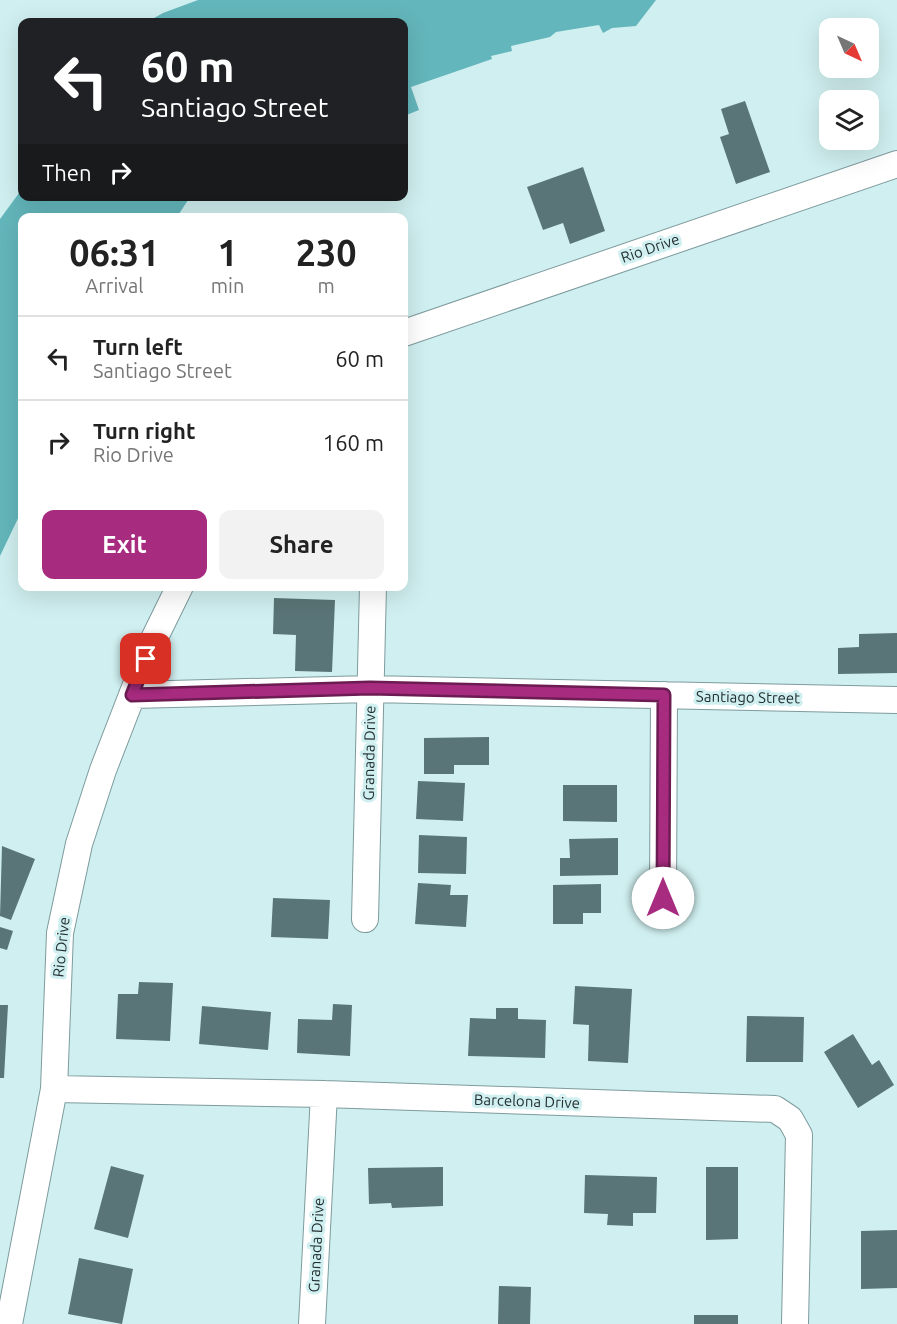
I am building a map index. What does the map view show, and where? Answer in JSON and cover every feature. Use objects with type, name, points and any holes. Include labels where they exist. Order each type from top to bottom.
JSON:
[{"type":"street","name":"Rio Drive","points":[[408,332],[897,164]]},
{"type":"street","name":"Rio Drive","points":[[9,1324],[54,1089],[60,933],[79,844],[103,770],[153,640],[178,591]]},
{"type":"street","name":"Granada Drive","points":[[365,919],[372,591]]},
{"type":"street","name":"Santiago Street","points":[[132,695],[370,688],[897,700]]},
{"type":"street","points":[[663,898],[664,695]]},
{"type":"street","name":"Barcelona Drive","points":[[54,1089],[324,1094],[775,1109],[783,1113],[796,1127],[799,1135],[795,1324]]},
{"type":"street","name":"Granada Drive","points":[[312,1324],[324,1094]]},
{"type":"water","points":[[198,0],[656,0],[636,26],[612,28],[603,33],[599,25],[556,32],[550,37],[511,46],[512,51],[491,56],[492,59],[411,87],[419,110],[408,114],[408,18],[154,18]]},
{"type":"water","points":[[18,194],[18,201],[187,201],[180,213],[18,213],[18,518],[0,556],[0,219]]},
{"type":"building","points":[[745,101],[770,172],[736,184],[720,137],[729,134],[721,109]]},
{"type":"building","points":[[583,167],[605,231],[570,244],[563,223],[543,230],[527,187]]},
{"type":"building","points":[[274,598],[335,600],[332,672],[295,671],[296,635],[273,634]]},
{"type":"building","points":[[897,633],[897,673],[838,674],[838,648],[859,647],[859,634]]},
{"type":"building","points":[[489,737],[489,765],[454,765],[454,774],[424,774],[424,738]]},
{"type":"building","points":[[418,781],[465,783],[463,821],[416,819]]},
{"type":"building","points":[[563,785],[617,785],[617,822],[563,821]]},
{"type":"building","points":[[419,835],[467,837],[466,874],[418,873]]},
{"type":"building","points":[[618,838],[618,875],[560,876],[560,858],[570,858],[569,839]]},
{"type":"building","points":[[2,846],[35,859],[11,920],[0,916]]},
{"type":"building","points":[[418,883],[451,885],[450,895],[468,895],[466,927],[415,924]]},
{"type":"building","points":[[601,884],[601,913],[583,913],[583,924],[553,924],[553,885]]},
{"type":"building","points":[[273,898],[330,900],[328,939],[271,937]]},
{"type":"building","points":[[0,927],[13,931],[7,950],[0,948]]},
{"type":"building","points":[[139,982],[173,983],[170,1041],[116,1039],[118,994],[138,994]]},
{"type":"building","points":[[575,986],[632,989],[628,1063],[588,1061],[589,1025],[573,1024]]},
{"type":"building","points":[[333,1004],[352,1005],[350,1056],[297,1053],[298,1019],[332,1020]]},
{"type":"building","points":[[0,1005],[8,1005],[4,1078],[0,1078]]},
{"type":"building","points":[[202,1006],[271,1012],[268,1050],[199,1044]]},
{"type":"building","points":[[496,1008],[518,1008],[518,1019],[546,1020],[545,1058],[468,1056],[470,1018],[496,1019]]},
{"type":"building","points":[[747,1016],[804,1017],[803,1062],[746,1062]]},
{"type":"building","points":[[853,1034],[872,1065],[879,1060],[894,1085],[858,1108],[824,1052]]},
{"type":"building","points":[[111,1166],[144,1175],[128,1238],[94,1229]]},
{"type":"building","points":[[443,1167],[443,1206],[392,1208],[391,1203],[369,1204],[368,1168]]},
{"type":"building","points":[[706,1167],[738,1167],[738,1239],[706,1240]]},
{"type":"building","points":[[585,1175],[657,1177],[656,1213],[633,1213],[633,1226],[607,1225],[608,1214],[584,1213]]},
{"type":"building","points":[[897,1230],[897,1288],[861,1289],[861,1231]]},
{"type":"building","points":[[79,1258],[133,1269],[122,1324],[68,1314]]},
{"type":"building","points":[[499,1286],[531,1287],[530,1324],[498,1324]]},
{"type":"building","points":[[694,1315],[738,1315],[738,1324],[694,1324]]},
{"type":"route","points":[[146,659],[132,695],[370,688],[664,695],[663,898]]}]
